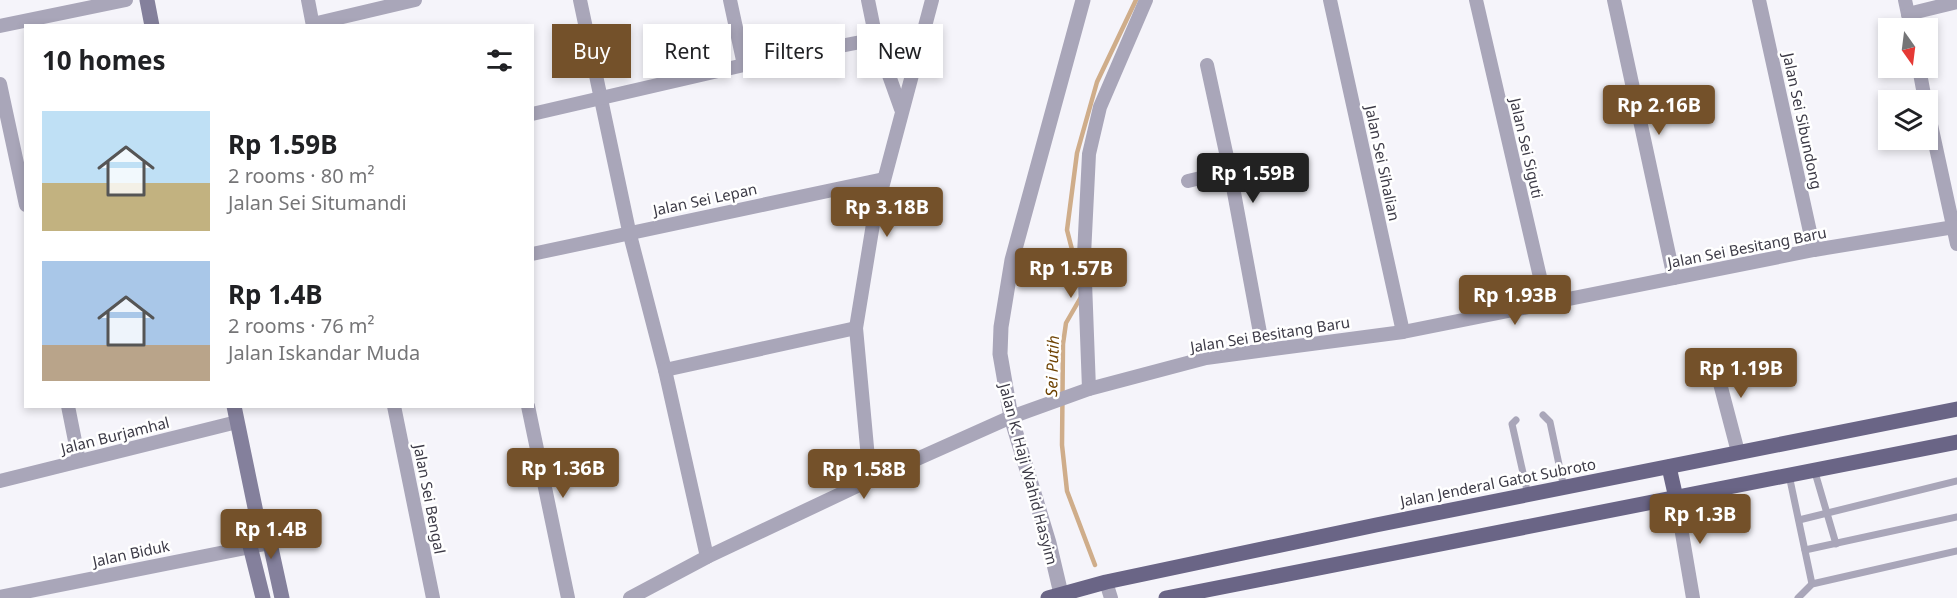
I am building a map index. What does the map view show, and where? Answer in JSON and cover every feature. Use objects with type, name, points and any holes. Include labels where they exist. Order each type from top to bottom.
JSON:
[{"type":"main road","points":[[147,0],[152,24]]},
{"type":"main road","points":[[234,408],[258,522],[270,543],[282,598]]},
{"type":"main road","name":"Jalan Jenderal Gatot Subroto","points":[[1057,597],[1106,582],[1957,409]]},
{"type":"main road","points":[[1167,598],[1957,442]]},
{"type":"main road","points":[[1669,467],[1676,498]]},
{"type":"main road","points":[[258,522],[250,546],[263,598]]},
{"type":"street","points":[[0,26],[126,0]]},
{"type":"street","points":[[308,0],[313,24]]},
{"type":"street","points":[[317,24],[415,0]]},
{"type":"street","points":[[580,0],[629,231],[665,370],[706,557]]},
{"type":"street","points":[[730,0],[743,60]]},
{"type":"street","points":[[868,0],[873,24]]},
{"type":"street","points":[[870,480],[856,328],[874,218],[901,109],[932,0]]},
{"type":"street","name":"Jalan K. Haji Wahid Hasyim","points":[[1057,597],[1049,543],[1011,417],[1000,354],[1004,300],[1012,260],[1083,0]]},
{"type":"street","points":[[1089,389],[1084,255],[1089,154],[1100,107],[1146,0]]},
{"type":"street","name":"Jalan Sei Sihalian","points":[[1330,0],[1403,332]]},
{"type":"street","name":"Jalan Sei Siguti","points":[[1476,0],[1546,303]]},
{"type":"street","points":[[1614,0],[1674,278]]},
{"type":"street","name":"Jalan Sei Sibundong","points":[[1759,0],[1814,250]]},
{"type":"street","points":[[1906,7],[1957,2]]},
{"type":"street","points":[[534,114],[743,65]]},
{"type":"street","points":[[1207,65],[1230,171],[1263,349]]},
{"type":"street","points":[[890,78],[901,109]]},
{"type":"street","points":[[0,84],[24,196]]},
{"type":"street","points":[[1936,150],[1957,244]]},
{"type":"street","points":[[1188,181],[1230,171]]},
{"type":"street","name":"Jalan Sei Lepan","points":[[534,254],[629,231],[884,179]]},
{"type":"street","name":"Jalan Sei Besitang Baru","points":[[630,598],[706,557],[870,480],[1011,417],[1089,389],[1206,358],[1403,332],[1814,250],[1953,227]]},
{"type":"street","points":[[665,370],[856,328]]},
{"type":"street","points":[[1718,372],[1738,452]]},
{"type":"street","points":[[68,408],[80,461]]},
{"type":"street","name":"Jalan Sei Bengal","points":[[394,408],[433,598]]},
{"type":"street","points":[[528,408],[568,598]]},
{"type":"street","name":"Jalan Burjamhal","points":[[0,481],[237,422]]},
{"type":"street","points":[[1676,498],[1693,598]]},
{"type":"street","name":"Jalan Biduk","points":[[0,597],[270,543]]},
{"type":"street","points":[[1106,582],[1111,598]]},
{"type":"lane","points":[[1543,415],[1550,422],[1564,488]]},
{"type":"lane","points":[[1516,420],[1512,424],[1528,495]]},
{"type":"lane","points":[[1814,469],[1836,544]]},
{"type":"lane","points":[[1789,474],[1812,584]]},
{"type":"lane","points":[[1798,520],[1957,481]]},
{"type":"lane","points":[[1805,550],[1957,517]]},
{"type":"lane","points":[[1798,598],[1812,584],[1957,551]]},
{"type":"waterway","name":"Sei Putih","points":[[1079,277],[1067,230],[1077,153],[1097,82],[1136,0]]},
{"type":"waterway","name":"Sei Putih","points":[[1081,297],[1066,323],[1063,344],[1062,445],[1067,491],[1095,565]]}]
